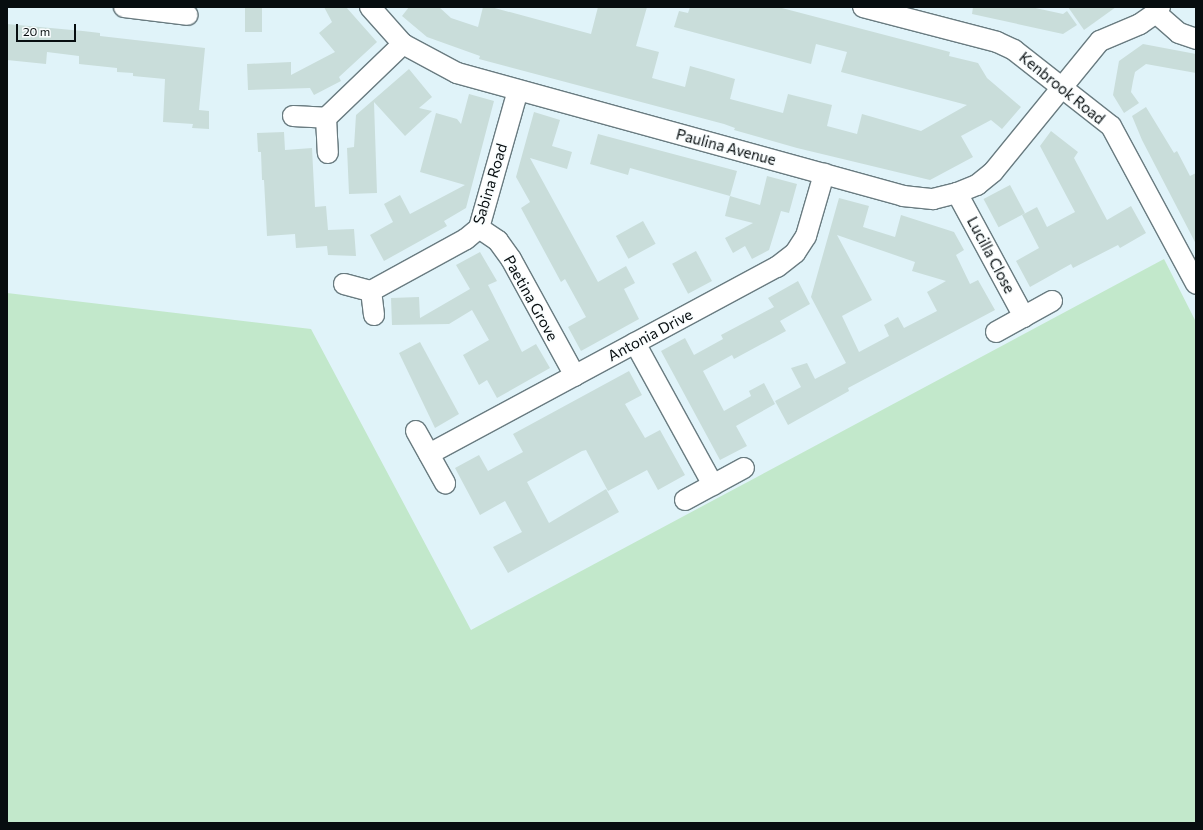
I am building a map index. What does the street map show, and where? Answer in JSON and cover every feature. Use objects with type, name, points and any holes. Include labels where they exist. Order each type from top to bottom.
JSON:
[{"type":"street","points":[[124,7],[188,15]]},
{"type":"street","name":"Paulina Avenue","points":[[370,7],[403,44],[457,73],[903,196],[933,199],[957,193],[976,185],[993,172],[1061,86],[1100,40],[1140,24],[1158,10]]},
{"type":"street","name":"Kenbrook Road","points":[[863,7],[997,42],[1014,50],[1111,126],[1196,284]]},
{"type":"street","points":[[1158,10],[1180,32],[1196,39]]},
{"type":"street","points":[[293,116],[326,118],[403,44]]},
{"type":"street","name":"Sabina Road","points":[[371,291],[466,239],[479,228],[518,90]]},
{"type":"street","points":[[326,118],[328,153]]},
{"type":"street","name":"Antonia Drive","points":[[429,454],[777,267],[795,253],[806,236],[824,174]]},
{"type":"street","name":"Lucilla Close","points":[[957,193],[1024,317]]},
{"type":"street","name":"Paetina Grove","points":[[479,228],[498,241],[511,259],[575,376]]},
{"type":"street","points":[[344,284],[371,291],[374,315]]},
{"type":"street","points":[[996,332],[1052,301]]},
{"type":"street","points":[[635,343],[713,485]]},
{"type":"street","points":[[416,430],[445,483]]},
{"type":"street","points":[[684,500],[744,468]]},
{"type":"green space","points":[[1164,259],[1196,322],[1196,823],[7,823],[7,293],[311,329],[471,630]]},
{"type":"building","points":[[245,7],[262,7],[262,32],[245,32]]},
{"type":"building","points":[[324,7],[346,7],[377,42],[339,77],[341,81],[314,95],[310,88],[248,90],[247,64],[291,62],[291,75],[335,52],[319,33],[332,22]]},
{"type":"building","points":[[409,7],[439,7],[451,18],[478,27],[483,7],[491,7],[591,34],[598,7],[647,7],[636,46],[659,52],[652,78],[685,87],[690,66],[735,79],[730,99],[783,113],[788,94],[832,105],[827,126],[857,134],[862,114],[921,131],[967,105],[841,72],[847,52],[816,44],[811,64],[674,27],[679,11],[688,13],[690,7],[778,7],[950,52],[949,56],[978,63],[987,78],[1021,107],[1002,129],[991,120],[961,136],[973,157],[930,180],[797,148],[734,130],[735,128],[724,124],[479,59],[480,56],[427,37],[402,16]]},
{"type":"building","points":[[973,7],[1031,7],[1063,14],[1067,11],[1077,25],[1063,34],[972,14]]},
{"type":"building","points":[[1068,7],[1116,7],[1084,30]]},
{"type":"building","points":[[7,24],[100,33],[100,36],[205,48],[199,110],[209,111],[209,129],[192,128],[193,124],[163,122],[165,79],[133,76],[133,73],[117,72],[117,68],[79,64],[79,56],[47,52],[46,64],[7,60]]},
{"type":"building","points":[[1143,44],[1196,54],[1196,73],[1146,64],[1135,72],[1131,92],[1139,103],[1124,113],[1113,95],[1119,61]]},
{"type":"building","points":[[409,69],[432,97],[419,108],[432,111],[405,136],[374,102],[377,193],[349,194],[347,148],[354,147],[356,115]]},
{"type":"building","points":[[469,94],[494,101],[466,208],[444,221],[447,226],[384,261],[370,235],[393,222],[384,204],[400,195],[410,214],[465,185],[420,172],[436,113],[457,119],[461,124]]},
{"type":"building","points":[[1146,107],[1174,153],[1177,151],[1190,176],[1196,173],[1196,244],[1142,140],[1132,116]]},
{"type":"building","points":[[534,112],[560,120],[552,146],[572,152],[567,169],[530,158],[598,282],[626,266],[635,283],[624,289],[639,319],[581,351],[568,327],[586,317],[565,279],[561,282],[521,208],[530,202],[516,177]]},
{"type":"building","points":[[1051,131],[1078,152],[1074,158],[1107,220],[1131,206],[1146,233],[1120,248],[1118,245],[1073,268],[1071,264],[1030,287],[1016,261],[1039,248],[1022,215],[1037,207],[1047,227],[1075,212],[1040,146]]},
{"type":"building","points":[[284,132],[285,150],[312,148],[315,207],[326,206],[328,230],[354,229],[356,256],[328,255],[327,246],[296,248],[295,234],[267,236],[264,180],[262,180],[261,152],[258,152],[257,133]]},
{"type":"building","points":[[598,134],[737,171],[730,196],[630,168],[628,175],[590,164]]},
{"type":"building","points":[[767,176],[797,184],[789,213],[781,211],[769,250],[752,259],[745,246],[733,253],[725,238],[753,223],[725,216],[730,196],[760,205]]},
{"type":"building","points":[[1010,185],[1025,213],[999,227],[984,199]]},
{"type":"building","points":[[839,198],[869,206],[863,227],[895,237],[901,215],[954,232],[964,250],[956,255],[970,284],[978,280],[995,310],[848,388],[849,391],[788,425],[775,401],[801,387],[791,368],[807,363],[815,379],[846,363],[811,297]],"holes":[[[837,235],[915,262],[912,271],[946,281],[927,292],[937,311],[904,328],[898,317],[884,325],[889,336],[859,352],[842,316],[872,300]]]},
{"type":"building","points":[[643,221],[656,244],[628,259],[616,236]]},
{"type":"building","points":[[696,251],[712,281],[688,294],[672,264]]},
{"type":"building","points":[[480,252],[497,281],[488,285],[522,352],[536,344],[550,368],[497,398],[487,380],[479,385],[463,355],[489,340],[472,310],[449,324],[392,325],[391,298],[419,297],[420,318],[470,289],[456,265]]},
{"type":"building","points":[[798,281],[810,304],[780,321],[786,331],[734,359],[732,355],[703,371],[724,411],[751,396],[749,391],[764,383],[775,404],[736,426],[747,446],[720,460],[661,351],[685,338],[694,355],[723,339],[721,335],[774,307],[768,298]]},
{"type":"building","points":[[420,342],[459,414],[435,428],[399,353]]},
{"type":"building","points":[[629,371],[642,395],[625,404],[645,438],[660,430],[685,475],[658,490],[647,470],[608,491],[586,450],[582,451],[527,482],[549,523],[606,489],[619,512],[508,573],[493,547],[522,532],[505,501],[480,515],[455,468],[479,455],[488,471],[523,452],[513,434]]}]
